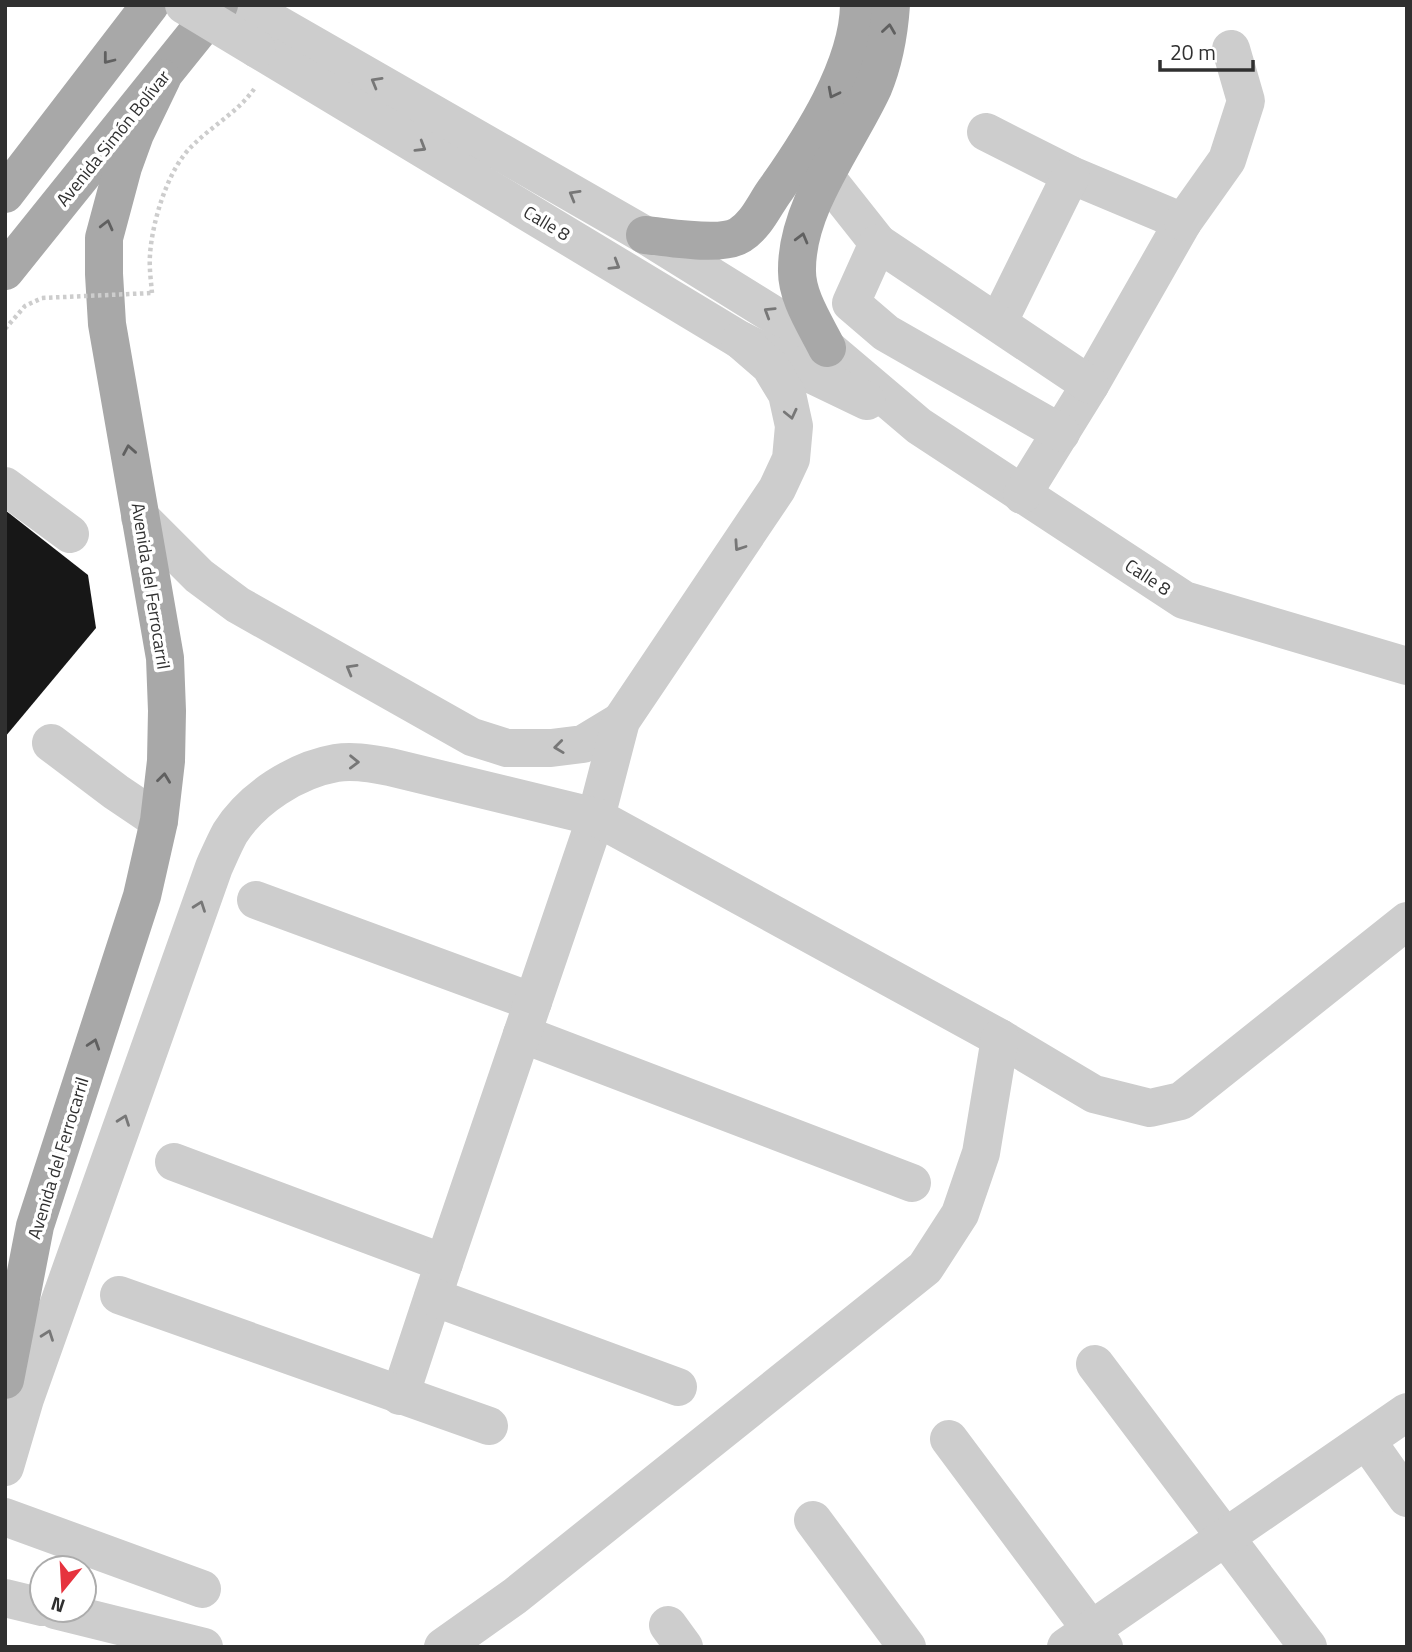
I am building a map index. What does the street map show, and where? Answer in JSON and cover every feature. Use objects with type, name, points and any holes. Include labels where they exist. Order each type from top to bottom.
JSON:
[{"type":"main road","points":[[5,194],[150,5]]},
{"type":"main road","name":"Avenida Simón Bolívar","points":[[5,271],[219,5]]},
{"type":"main road","points":[[645,235],[709,242],[739,236],[760,216],[792,167],[841,76],[859,20],[859,5]]},
{"type":"main road","points":[[827,348],[802,296],[796,270],[800,244],[825,176],[874,86],[886,46],[891,5]]},
{"type":"main road","name":"Avenida del Ferrocarril","points":[[5,1380],[35,1226],[142,896],[159,821],[166,761],[165,657],[107,324],[104,237],[135,134],[162,78]]},
{"type":"street","name":"Calle 8","points":[[184,5],[645,235],[827,348],[919,426],[1184,600],[1407,666]]},
{"type":"street","name":"Calle 8","points":[[258,40],[740,340],[919,426]]},
{"type":"street","points":[[1022,495],[1090,385],[1183,222],[1227,160],[1246,101],[1231,49]]},
{"type":"street","points":[[986,132],[1071,175],[1183,222]]},
{"type":"street","points":[[998,323],[1071,175]]},
{"type":"street","points":[[825,176],[878,243],[1090,385]]},
{"type":"street","points":[[878,243],[851,303],[886,334],[1061,433]]},
{"type":"street","points":[[400,1396],[596,817],[621,721],[777,489],[791,459],[794,426],[787,394],[770,366],[740,340]]},
{"type":"street","points":[[5,486],[70,534]]},
{"type":"street","points":[[140,517],[199,576],[238,605],[472,737],[507,748],[551,748],[583,744],[621,721]]},
{"type":"street","points":[[51,743],[159,821]]},
{"type":"street","points":[[5,1466],[25,1399],[214,867],[231,832],[250,808],[296,776],[338,762],[362,762],[596,817],[1000,1038],[1094,1094],[1150,1108],[1181,1101],[1407,921]]},
{"type":"street","points":[[256,900],[912,1183]]},
{"type":"street","points":[[443,1647],[515,1596],[926,1268],[960,1214],[981,1153],[1000,1038]]},
{"type":"street","points":[[174,1163],[678,1387]]},
{"type":"street","points":[[120,1295],[489,1426]]},
{"type":"street","points":[[1095,1364],[1308,1647]]},
{"type":"street","points":[[950,1439],[1092,1643],[1407,1412]]},
{"type":"street","points":[[1230,1543],[1407,1428]]},
{"type":"street","points":[[1374,1451],[1407,1498]]},
{"type":"street","points":[[5,1517],[202,1589]]},
{"type":"street","points":[[813,1520],[907,1647]]},
{"type":"street","points":[[5,1598],[28,1604]]},
{"type":"street","points":[[98,1621],[204,1647]]},
{"type":"path","points":[[5,329],[25,306],[42,298],[152,293],[150,256],[164,194],[189,148],[252,93],[258,40]]},
{"type":"building","points":[[5,510],[88,575],[96,628],[5,737]]}]
